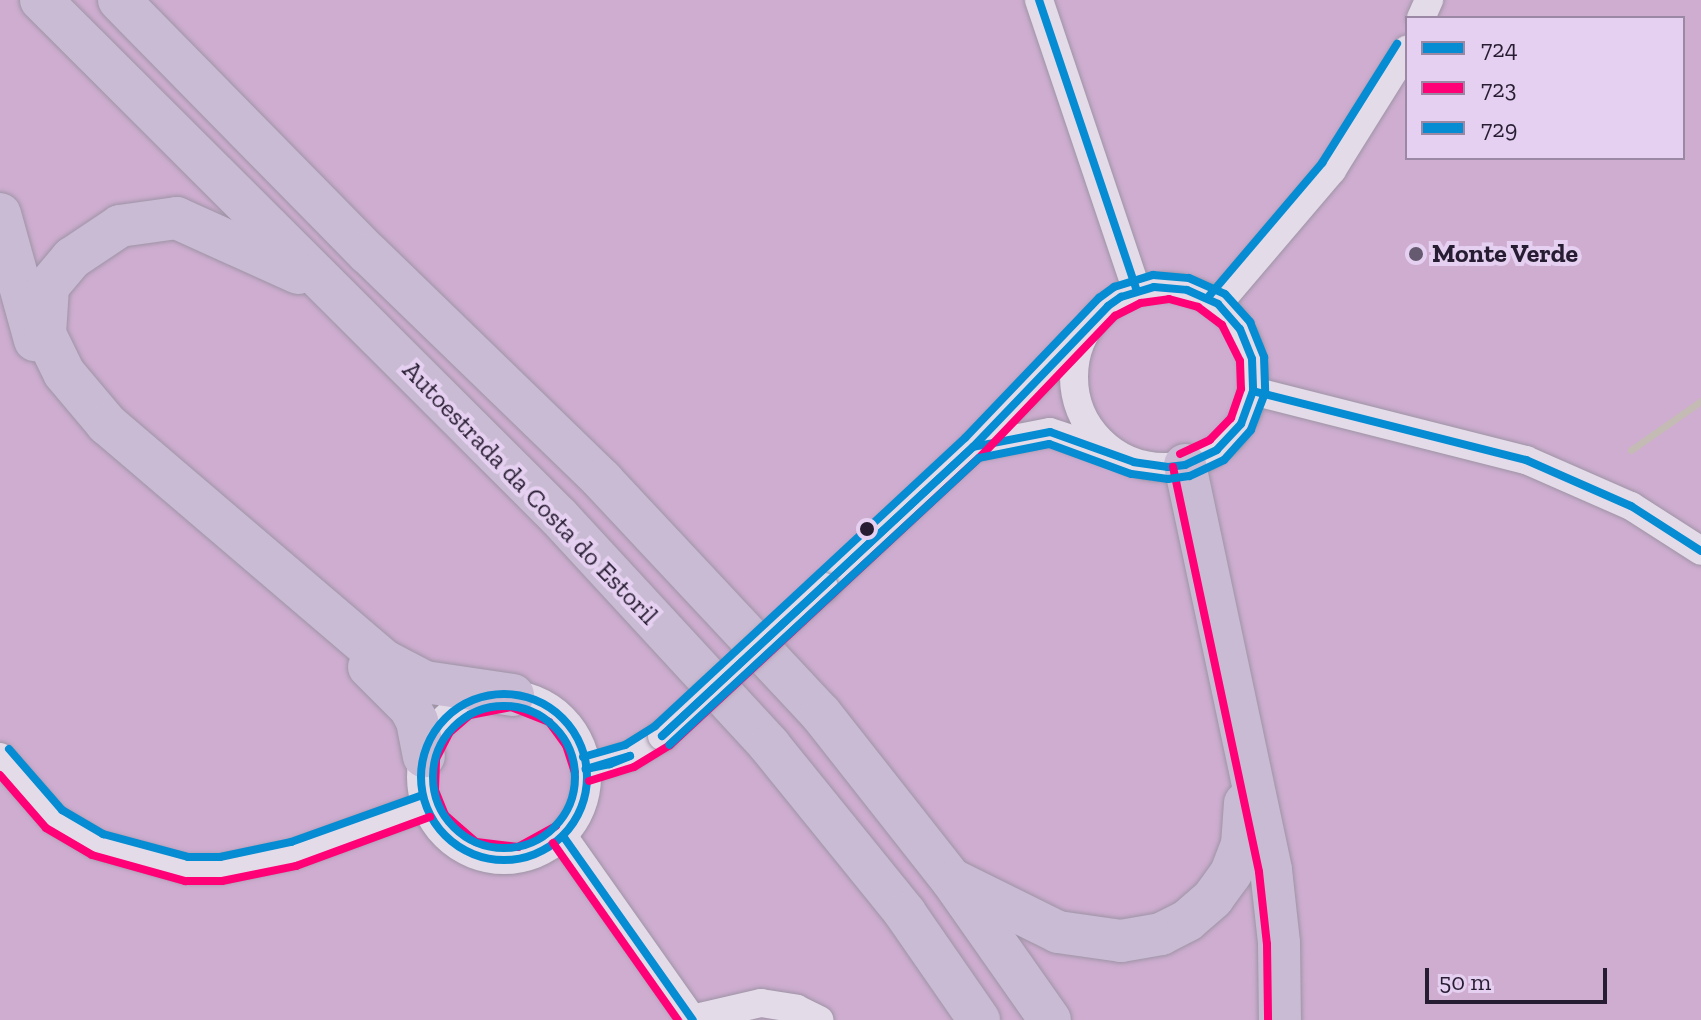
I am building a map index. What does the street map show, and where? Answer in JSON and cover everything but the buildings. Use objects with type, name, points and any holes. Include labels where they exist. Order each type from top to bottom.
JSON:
[{"type":"highway","name":"Autoestrada da Costa do Estoril","points":[[41,0],[559,517],[770,746],[905,913],[979,1020]]},
{"type":"highway","name":"Autoestrada da Costa do Estoril","points":[[119,0],[369,254],[602,480],[821,714],[951,879],[1050,1020]]},
{"type":"highway","points":[[0,214],[29,328],[56,380],[97,430],[380,676],[410,708],[424,756]]},
{"type":"highway","points":[[327,287],[177,218],[120,226],[72,258],[48,287],[45,334],[64,373],[107,424],[383,660],[425,682],[513,695]]},
{"type":"highway","points":[[1185,465],[1247,770],[1271,870],[1279,943],[1280,1020]]},
{"type":"highway","points":[[951,879],[1058,932],[1121,941],[1161,934],[1188,920],[1213,898],[1231,873],[1242,845],[1247,770]]},
{"type":"street","points":[[1039,0],[1137,291]]},
{"type":"street","points":[[1218,304],[1332,170],[1405,53]]},
{"type":"street","points":[[586,769],[630,756],[662,736],[973,447],[1114,302],[1154,287],[1187,290],[1218,304],[1235,322],[1247,343],[1252,359],[1253,391],[1241,424],[1230,439],[1202,459],[1185,465],[1151,466],[1050,432],[973,447]]},
{"type":"street","points":[[1096,318],[1083,337],[1076,358],[1076,391],[1087,423],[1100,441],[1118,455]]},
{"type":"street","points":[[1253,391],[1526,460],[1631,506],[1701,551]]},
{"type":"street","points":[[513,695],[544,704],[557,713],[577,739],[586,769],[580,812],[563,836],[536,854],[503,860],[487,858],[457,845],[434,821],[426,806],[421,778],[424,756],[439,726],[464,704],[488,696],[513,695]]},
{"type":"street","points":[[0,757],[54,819],[98,845],[186,869],[221,869],[294,854],[426,806]]},
{"type":"street","points":[[563,836],[692,1019],[761,1003],[797,1009],[820,1020]]},
{"type":"shaded area","points":[[0,0],[1701,0],[1701,1020],[0,1020]]},
{"type":"waterway","points":[[1631,450],[1701,401]]},
{"type":"transit line","name":"724","points":[[1039,0],[1137,291]]},
{"type":"transit line","name":"729","points":[[1209,296],[1322,163],[1397,44]]},
{"type":"transit line","name":"729","points":[[583,757],[625,745],[655,726],[965,438],[1099,298],[1114,287],[1153,275],[1189,278],[1225,294],[1250,322],[1264,357],[1265,393],[1251,430],[1224,460],[1189,476],[1168,479],[1131,474],[1049,444],[979,458],[669,745]]},
{"type":"transit line","name":"724","points":[[1154,287],[1187,290],[1218,304],[1240,329],[1252,359],[1253,391],[1241,424],[1217,450],[1185,465],[1168,467],[1134,462],[1050,432],[973,447],[1108,306],[1121,297],[1154,287]]},
{"type":"transit line","name":"723","points":[[589,781],[634,767],[670,745],[981,456],[1115,316],[1141,303],[1169,299],[1198,307],[1222,325],[1240,361],[1241,389],[1231,418],[1210,440],[1180,454]]},
{"type":"transit line","name":"724","points":[[1253,391],[1526,460],[1631,506],[1701,551]]},
{"type":"transit line","name":"724","points":[[662,736],[973,447]]},
{"type":"transit line","name":"724","points":[[662,736],[973,447]]},
{"type":"transit line","name":"723","points":[[1173,467],[1259,872],[1267,944],[1268,1020]]},
{"type":"transit line","name":"724","points":[[504,694],[536,701],[562,719],[580,745],[587,777],[580,809],[562,835],[536,853],[504,860],[472,853],[446,835],[428,809],[421,777],[428,745],[446,719],[472,701],[504,694]]},
{"type":"transit line","name":"729","points":[[504,706],[531,712],[554,727],[569,750],[575,777],[569,804],[554,827],[531,842],[504,848],[477,842],[454,827],[439,804],[433,777],[439,750],[454,727],[477,712],[504,706]]},
{"type":"transit line","name":"723","points":[[556,826],[518,847],[476,842],[445,815],[435,790],[436,759],[449,733],[470,715],[511,707],[549,722],[566,745],[575,772]]},
{"type":"transit line","name":"729","points":[[9,749],[62,810],[103,834],[188,857],[220,857],[291,842],[422,795]]},
{"type":"transit line","name":"724","points":[[630,756],[610,764],[586,769],[630,756]]},
{"type":"transit line","name":"723","points":[[0,775],[46,828],[92,855],[185,881],[222,881],[296,866],[430,817]]},
{"type":"transit line","name":"724","points":[[563,836],[693,1020]]},
{"type":"transit line","name":"723","points":[[553,843],[678,1020]]},
{"type":"place","name":"Monte Verde","points":[[1416,254]]}]
